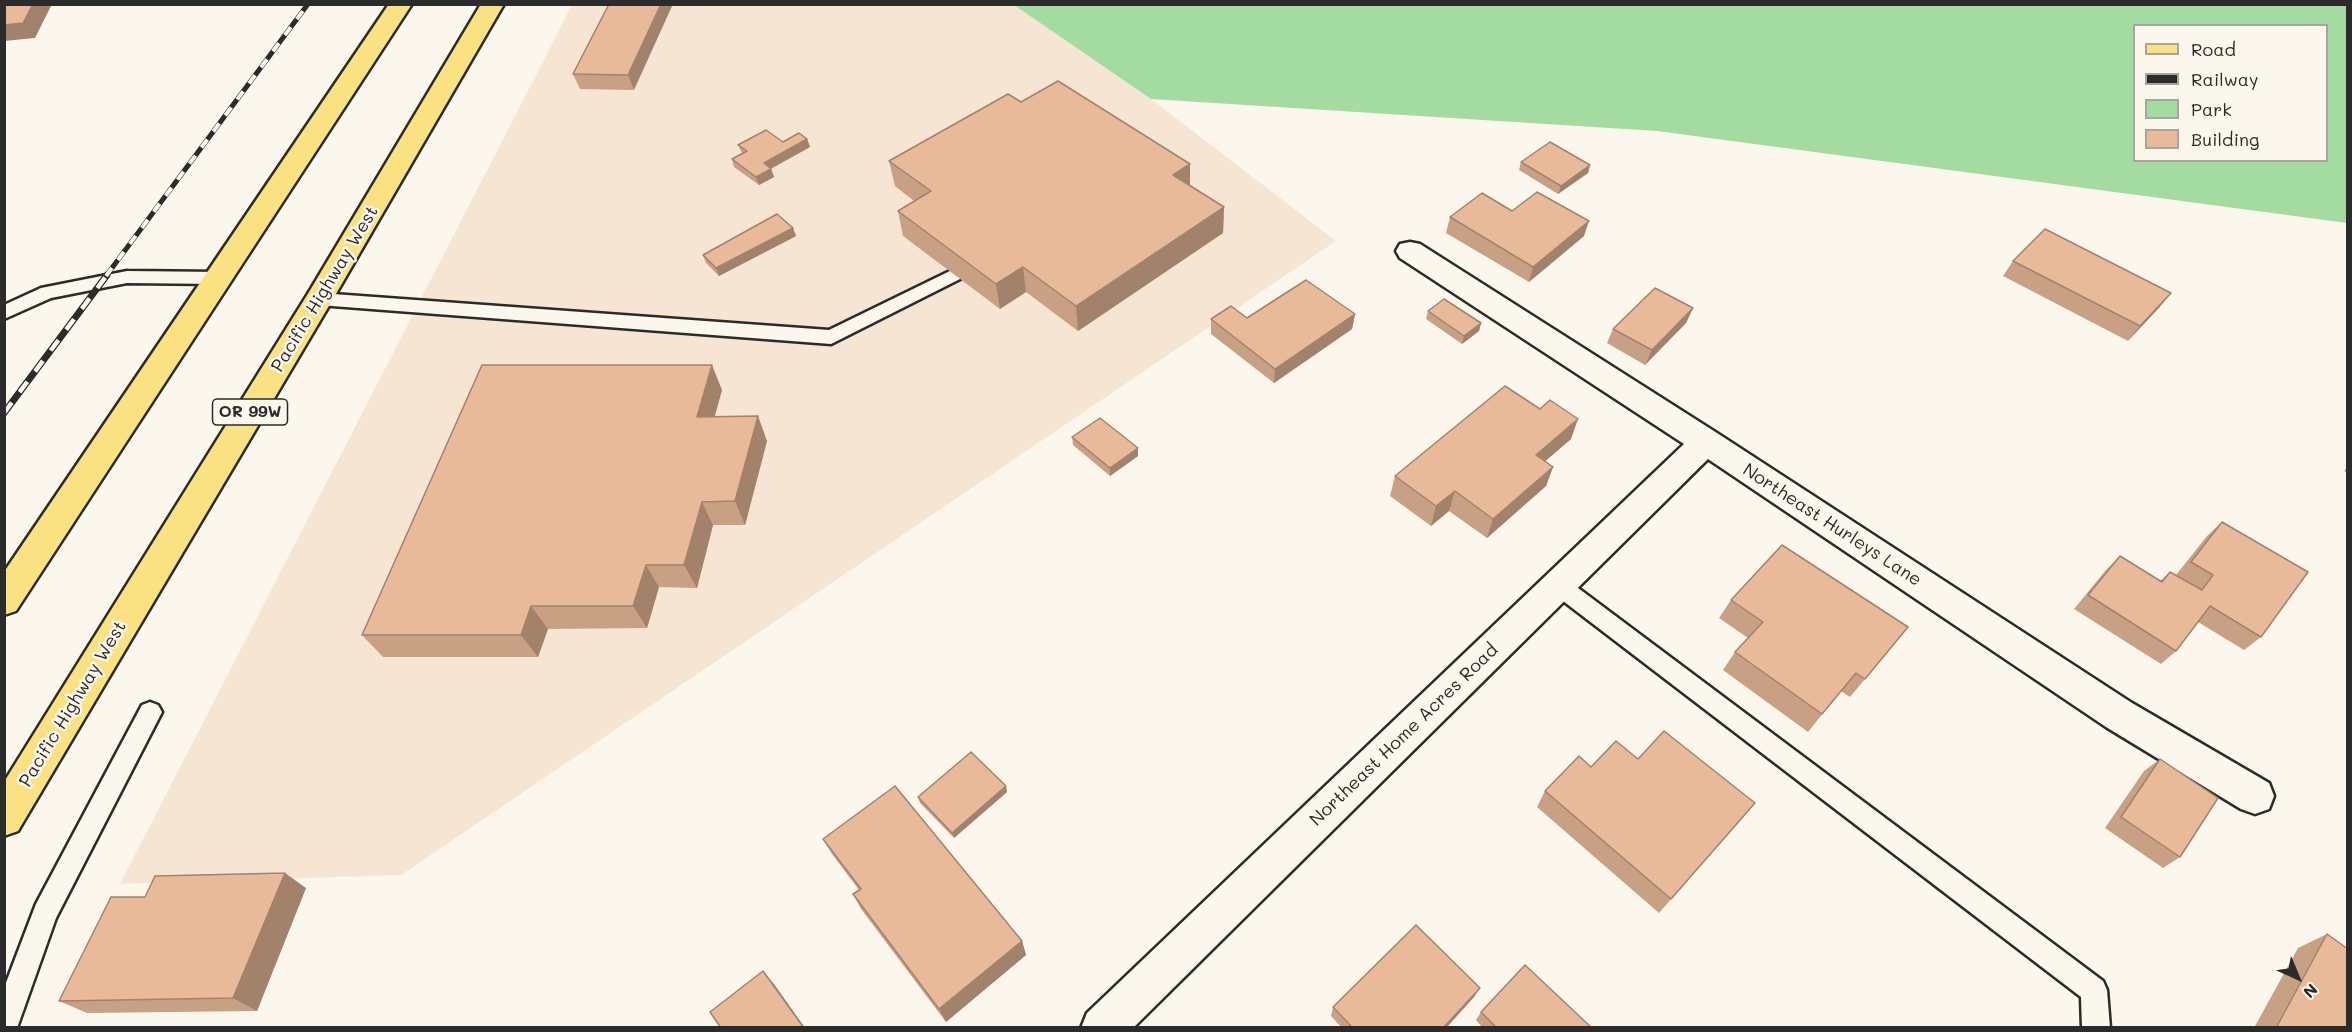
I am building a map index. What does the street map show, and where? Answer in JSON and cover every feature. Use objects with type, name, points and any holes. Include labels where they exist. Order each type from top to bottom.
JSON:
[{"type":"main road","points":[[4,601],[402,4]]},
{"type":"main road","name":"Pacific Highway West","points":[[4,818],[319,299],[493,4]]},
{"type":"street","name":"Northeast Hurleys Lane","points":[[1410,251],[1706,442],[2119,715],[2255,796]]},
{"type":"street","name":"Northeast Home Acres Road","points":[[1102,1028],[1706,442]]},
{"type":"lane","points":[[319,299],[831,337],[954,275]]},
{"type":"lane","points":[[4,313],[47,292],[127,277],[219,278]]},
{"type":"lane","points":[[1558,585],[2094,990],[2096,1028]]},
{"type":"lane","points":[[4,1026],[45,913],[150,712]]},
{"type":"shaded area","points":[[572,5],[1014,5],[1151,99],[1336,241],[401,875],[120,884]]},
{"type":"green space","points":[[1014,5],[2347,5],[2347,223],[1657,131],[1151,99]]},
{"type":"building","points":[[4,4],[33,4],[23,23],[4,25]]},
{"type":"building","points":[[609,4],[661,4],[628,75],[573,74]]},
{"type":"building","points":[[1058,81],[1190,164],[1173,175],[1224,207],[1076,306],[1023,267],[996,284],[898,211],[931,191],[889,161],[1008,94],[1021,102]]},
{"type":"building","points":[[766,130],[783,142],[799,133],[807,139],[764,163],[771,169],[756,177],[732,159],[747,151],[738,145]]},
{"type":"building","points":[[1550,142],[1590,165],[1561,186],[1521,162]]},
{"type":"building","points":[[1537,192],[1589,221],[1533,267],[1450,217],[1482,193],[1512,211]]},
{"type":"building","points":[[777,214],[793,228],[716,268],[703,255]]},
{"type":"building","points":[[2045,229],[2171,293],[2140,326],[2013,261]]},
{"type":"building","points":[[1306,280],[1355,314],[1275,369],[1211,319],[1231,306],[1247,318]]},
{"type":"building","points":[[1655,288],[1693,308],[1652,350],[1613,329]]},
{"type":"building","points":[[1444,299],[1481,323],[1464,336],[1428,311]]},
{"type":"building","points":[[482,365],[712,365],[697,417],[758,416],[735,501],[702,502],[684,565],[646,565],[633,606],[531,606],[521,635],[362,635]]},
{"type":"building","points":[[1505,386],[1540,409],[1550,400],[1578,419],[1536,455],[1553,467],[1493,519],[1455,491],[1436,506],[1395,476]]},
{"type":"building","points":[[1100,418],[1138,448],[1110,468],[1072,437]]},
{"type":"building","points":[[2222,522],[2308,572],[2261,637],[2210,606],[2176,651],[2088,595],[2120,556],[2162,582],[2170,572],[2202,590],[2213,575],[2191,562]]},
{"type":"building","points":[[1782,545],[1908,627],[1865,679],[1856,673],[1822,714],[1735,652],[1763,622],[1731,600]]},
{"type":"building","points":[[1664,731],[1755,803],[1671,899],[1545,791],[1579,756],[1591,767],[1616,741],[1638,759]]},
{"type":"building","points":[[971,752],[1006,786],[952,833],[918,797]]},
{"type":"building","points":[[2160,759],[2218,798],[2180,857],[2121,817]]},
{"type":"building","points":[[895,786],[1022,941],[939,1009],[853,894],[861,889],[823,839]]},
{"type":"building","points":[[285,873],[233,998],[59,1001],[111,897],[145,897],[155,876]]},
{"type":"building","points":[[1416,925],[1480,988],[1443,1028],[1353,1028],[1333,1007]]},
{"type":"building","points":[[2327,934],[2348,949],[2348,1028],[2276,1028]]},
{"type":"building","points":[[1525,965],[1592,1028],[1497,1028],[1481,1012]]},
{"type":"building","points":[[763,971],[804,1028],[721,1028],[710,1012]]},
{"type":"railway","points":[[106,276],[308,4]]},
{"type":"railway","points":[[4,413],[107,275]]}]
